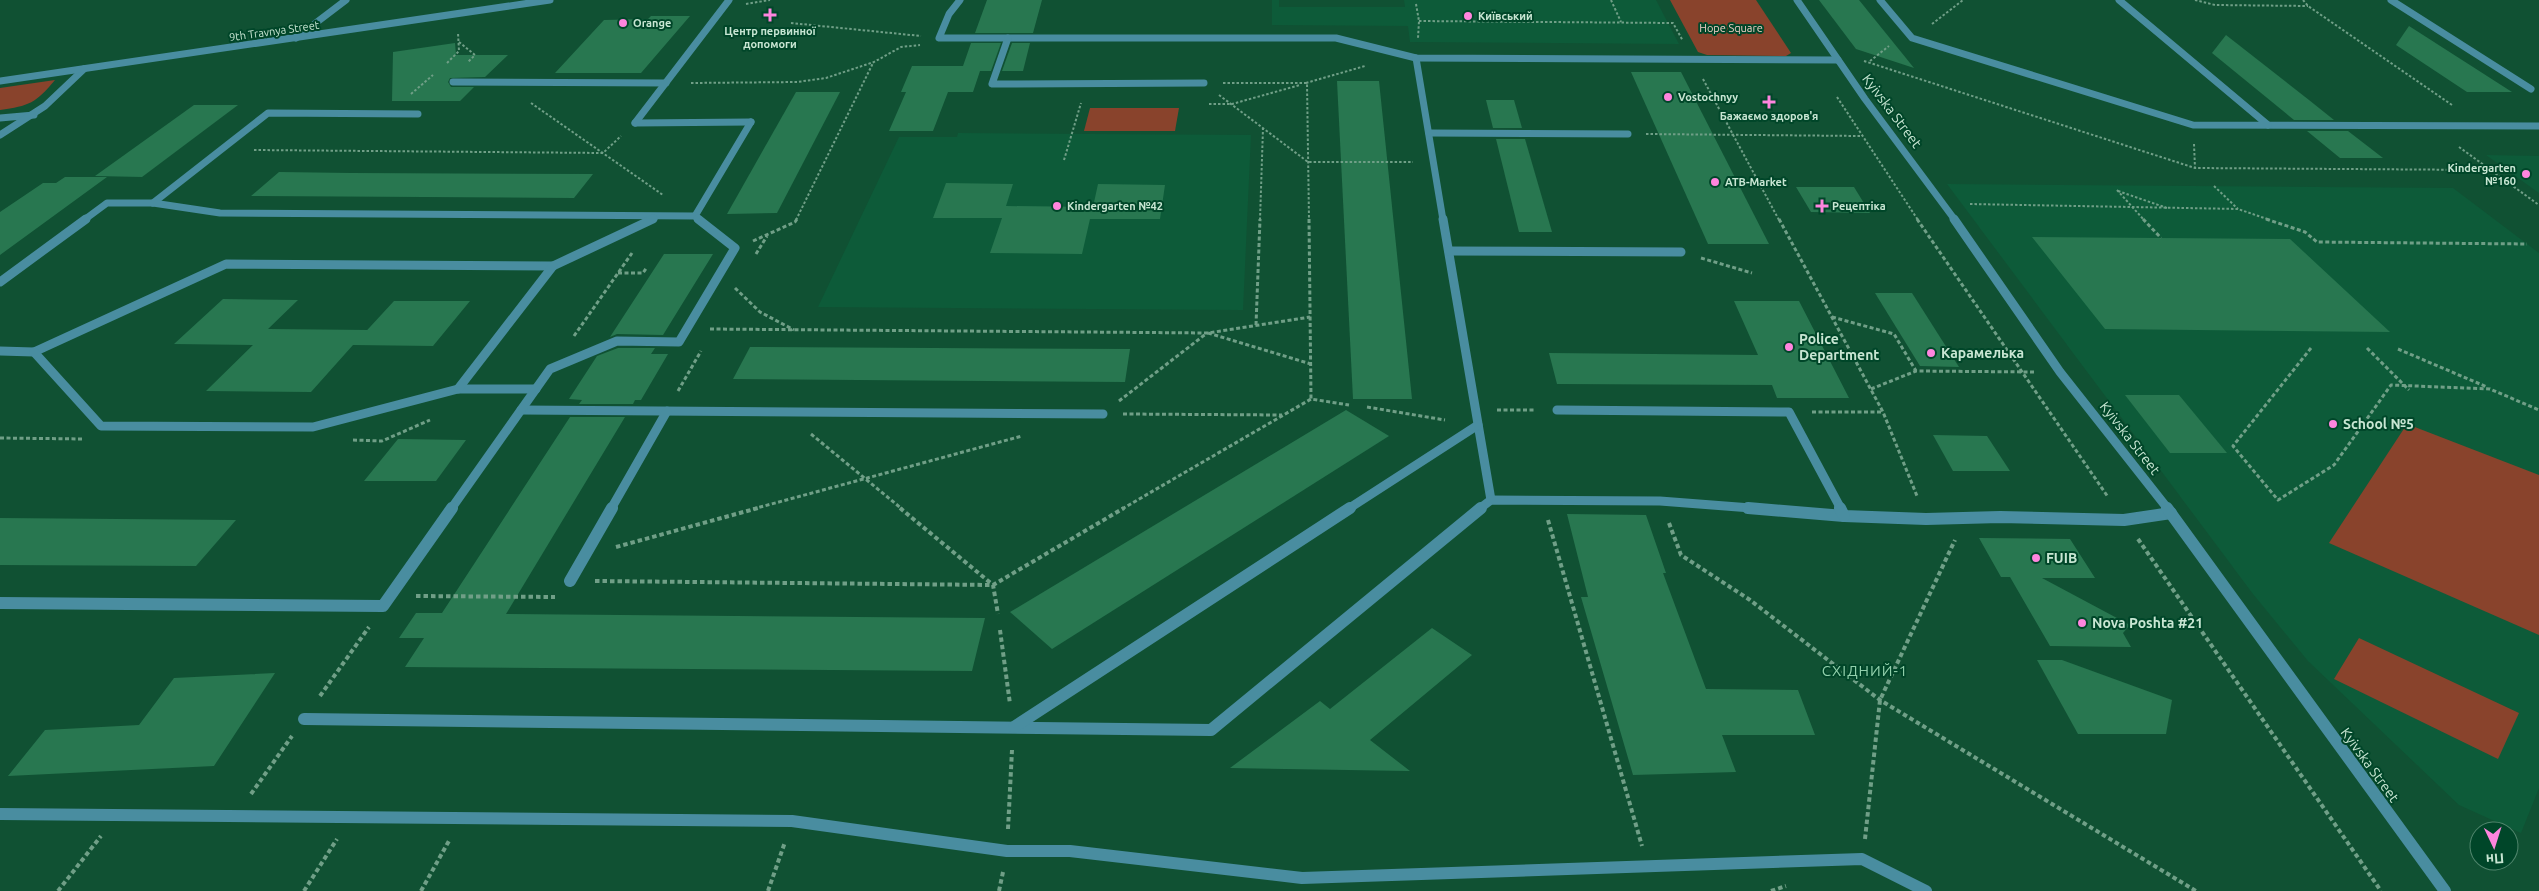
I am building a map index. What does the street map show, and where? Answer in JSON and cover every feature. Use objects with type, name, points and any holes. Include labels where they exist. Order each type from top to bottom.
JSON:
[{"type":"street","points":[[296,38],[346,0]]},
{"type":"street","name":"9th Travnya Street","points":[[0,82],[550,0]]},
{"type":"street","points":[[695,216],[751,122],[635,123],[729,0]]},
{"type":"street","points":[[960,0],[949,14],[939,38],[1336,38],[1416,58],[1838,60]]},
{"type":"street","name":"Kyivska Street","points":[[1797,0],[1838,60],[1943,203],[2060,372],[2171,513],[2445,891]]},
{"type":"street","points":[[1880,0],[1912,38],[2193,124],[2539,126]]},
{"type":"street","points":[[2119,0],[2268,125]]},
{"type":"street","points":[[2391,0],[2530,88]]},
{"type":"street","points":[[1008,38],[992,84],[1204,83]]},
{"type":"street","points":[[1416,58],[1491,500]]},
{"type":"street","points":[[0,135],[34,114],[67,90],[84,69]]},
{"type":"street","points":[[453,82],[666,83]]},
{"type":"street","points":[[153,203],[268,113],[418,114]]},
{"type":"street","points":[[0,118],[34,114]]},
{"type":"street","points":[[1429,132],[1628,134]]},
{"type":"street","points":[[0,282],[107,203],[153,203],[220,214],[695,216],[735,248],[679,342],[616,341],[550,369],[383,606],[0,603]]},
{"type":"street","points":[[0,352],[34,352],[226,264],[553,266],[658,216]]},
{"type":"street","points":[[1449,251],[1681,252]]},
{"type":"street","points":[[458,389],[553,266]]},
{"type":"street","points":[[0,360],[10,352]]},
{"type":"street","points":[[34,352],[101,426],[313,428],[458,389],[536,389]]},
{"type":"street","points":[[521,410],[1103,414]]},
{"type":"street","points":[[1557,410],[1789,412],[1844,516]]},
{"type":"street","points":[[570,581],[667,411]]},
{"type":"street","points":[[1013,728],[1478,425]]},
{"type":"street","points":[[304,719],[1211,730],[1491,500],[1660,501],[1844,516],[1926,519],[2000,517],[2124,520],[2171,513]]},
{"type":"street","points":[[0,814],[792,821],[1007,851],[1070,851],[1302,878],[1648,868],[1862,859],[1926,891]]},
{"type":"path","points":[[769,0],[772,6]]},
{"type":"path","points":[[1611,0],[1621,22]]},
{"type":"path","points":[[1912,38],[1963,0]]},
{"type":"path","points":[[2195,0],[2215,5],[2308,6]]},
{"type":"path","points":[[2303,0],[2308,6],[2483,126]]},
{"type":"path","points":[[1416,4],[1419,21],[1673,23]]},
{"type":"path","points":[[791,23],[939,38]]},
{"type":"path","points":[[446,64],[460,52],[459,32]]},
{"type":"path","points":[[459,42],[475,55]]},
{"type":"path","points":[[1888,46],[1870,62],[2195,168],[2491,170]]},
{"type":"path","points":[[1693,60],[1883,412],[1926,519]]},
{"type":"path","points":[[666,83],[797,82],[843,73],[874,62],[795,222],[735,248]]},
{"type":"path","points":[[1232,104],[1368,66]]},
{"type":"path","points":[[389,114],[438,70]]},
{"type":"path","points":[[500,82],[695,216]]},
{"type":"path","points":[[1204,83],[1306,83]]},
{"type":"path","points":[[1204,83],[1308,162],[1434,162]]},
{"type":"path","points":[[1306,83],[1311,399]]},
{"type":"path","points":[[1835,94],[1860,136],[2381,891]]},
{"type":"path","points":[[1064,160],[1080,103]]},
{"type":"path","points":[[2430,126],[2539,205]]},
{"type":"path","points":[[1256,325],[1263,128]]},
{"type":"path","points":[[1628,134],[1860,136]]},
{"type":"path","points":[[2194,142],[2195,168]]},
{"type":"path","points":[[221,150],[602,153]]},
{"type":"path","points":[[1751,182],[1759,182]]},
{"type":"path","points":[[2214,186],[2238,209]]},
{"type":"path","points":[[2161,238],[2116,190],[2170,209]]},
{"type":"path","points":[[1907,204],[1943,203],[2238,209],[2306,232],[2318,242],[2527,244]]},
{"type":"path","points":[[573,337],[633,252]]},
{"type":"path","points":[[1681,252],[1752,272]]},
{"type":"path","points":[[618,273],[643,273],[647,267]]},
{"type":"path","points":[[723,268],[736,290],[760,312],[795,330]]},
{"type":"path","points":[[686,329],[1208,333],[1310,317]]},
{"type":"path","points":[[1832,318],[1894,334],[1916,370]]},
{"type":"path","points":[[1208,333],[1311,364]]},
{"type":"path","points":[[1103,414],[1208,333]]},
{"type":"path","points":[[2311,348],[2233,446],[2278,500],[2334,465],[2392,385],[2490,389]]},
{"type":"path","points":[[2367,348],[2409,390]]},
{"type":"path","points":[[2398,349],[2539,410]]},
{"type":"path","points":[[1870,389],[1916,370],[2060,372]]},
{"type":"path","points":[[570,581],[993,585],[1311,399],[1349,404]]},
{"type":"path","points":[[1367,408],[1478,425]]},
{"type":"path","points":[[1476,409],[1557,410]]},
{"type":"path","points":[[784,412],[993,585],[998,614]]},
{"type":"path","points":[[1789,412],[1883,412]]},
{"type":"path","points":[[1103,414],[1283,416]]},
{"type":"path","points":[[584,556],[1027,435]]},
{"type":"path","points":[[1542,500],[1648,868]]},
{"type":"path","points":[[1660,501],[1681,555],[1750,600],[1880,700],[2196,891]]},
{"type":"path","points":[[1862,859],[1880,700],[1953,541]]},
{"type":"path","points":[[391,596],[561,597]]},
{"type":"path","points":[[1000,630],[1013,728],[1007,851]]},
{"type":"path","points":[[58,891],[118,815]]},
{"type":"path","points":[[304,891],[351,817]]},
{"type":"path","points":[[421,891],[462,818]]},
{"type":"path","points":[[768,891],[792,821]]},
{"type":"shaded area","name":"Київський","points":[[1272,0],[1279,0],[1279,7],[1405,7],[1404,0],[1656,0],[1679,44],[1410,42],[1408,26],[1272,25]]},
{"type":"shaded area","name":"Kindergarten №42","points":[[958,133],[1251,135],[1243,310],[818,307],[899,137],[957,137]]},
{"type":"shaded area","name":"Kindergarten №160","points":[[2486,155],[2539,156],[2539,193]]},
{"type":"shaded area","name":"School №5","points":[[1947,184],[2453,188],[2539,253],[2539,788],[2521,833],[2519,832],[2519,821],[2494,821],[2459,805],[2308,661],[2253,594]]},
{"type":"green space","name":"Hope Square","points":[[1670,0],[1756,0],[1791,53],[1786,56],[1707,55],[1698,52]]},
{"type":"green space","points":[[55,80],[37,99],[25,105],[0,110],[0,88]]},
{"type":"green space","points":[[1090,108],[1179,108],[1175,131],[1084,131]]},
{"type":"green space","points":[[2407,424],[2539,475],[2539,635],[2329,543]]},
{"type":"green space","points":[[2359,638],[2519,713],[2498,759],[2334,679]]},
{"type":"building","points":[[987,0],[1042,0],[1033,33],[975,33]]},
{"type":"building","points":[[1819,0],[1859,0],[1914,68],[1856,49]]},
{"type":"building","points":[[651,16],[690,16],[641,73],[555,73],[604,20],[648,19]]},
{"type":"building","points":[[2409,26],[2512,92],[2467,92],[2396,45]]},
{"type":"building","points":[[2226,35],[2334,120],[2294,120],[2212,53]]},
{"type":"building","points":[[455,43],[456,55],[508,55],[485,77],[450,78],[448,82],[451,87],[474,87],[460,101],[392,101],[393,52]]},
{"type":"building","points":[[971,43],[1001,43],[991,71],[980,71],[973,92],[948,92],[933,131],[889,131],[906,92],[901,92],[912,66],[963,66]]},
{"type":"building","points":[[1012,43],[1030,43],[1023,71],[1002,71]]},
{"type":"building","points":[[1631,72],[1681,72],[1769,244],[1708,244]]},
{"type":"building","points":[[1337,81],[1379,81],[1412,399],[1353,399]]},
{"type":"building","points":[[796,92],[840,92],[777,213],[727,214]]},
{"type":"building","points":[[1486,100],[1514,100],[1522,128],[1493,128]]},
{"type":"building","points":[[194,105],[238,105],[142,177],[95,176]]},
{"type":"building","points":[[2307,131],[2348,131],[2383,158],[2340,158]]},
{"type":"building","points":[[1496,139],[1525,139],[1552,232],[1519,232]]},
{"type":"building","points":[[279,172],[593,174],[574,198],[251,196]]},
{"type":"building","points":[[65,177],[107,177],[0,255],[0,212],[43,183],[56,183]]},
{"type":"building","points":[[946,183],[1013,184],[1006,206],[1093,207],[1098,184],[1165,185],[1160,219],[1090,219],[1082,254],[990,253],[1002,218],[933,218]]},
{"type":"building","points":[[1796,187],[1854,187],[1870,213],[1811,212]]},
{"type":"building","points":[[2032,237],[2290,239],[2390,332],[2105,329]]},
{"type":"building","points":[[664,254],[713,254],[663,335],[617,334],[610,337]]},
{"type":"building","points":[[1875,293],[1912,293],[1959,367],[1920,366]]},
{"type":"building","points":[[223,299],[298,300],[268,329],[367,330],[394,301],[470,301],[433,346],[353,345],[311,392],[206,391],[253,345],[174,344]]},
{"type":"building","points":[[1734,301],[1799,301],[1849,398],[1777,398],[1772,385],[1557,384],[1549,353],[1758,355]]},
{"type":"building","points":[[750,347],[1130,349],[1125,382],[733,379]]},
{"type":"building","points":[[618,348],[655,348],[651,354],[668,354],[641,400],[635,400],[633,404],[579,404],[582,400],[569,399],[597,356]]},
{"type":"building","points":[[2125,395],[2179,395],[2227,453],[2170,453]]},
{"type":"building","points":[[1346,410],[1389,436],[1052,649],[1010,612]]},
{"type":"building","points":[[570,417],[625,417],[506,614],[985,618],[972,671],[405,667],[424,638],[399,638],[416,613],[442,613]]},
{"type":"building","points":[[1933,435],[1987,436],[2010,471],[1953,471]]},
{"type":"building","points":[[398,439],[466,440],[436,481],[364,481]]},
{"type":"building","points":[[1567,514],[1646,515],[1666,573],[1663,573],[1706,689],[1798,690],[1815,735],[1722,735],[1736,772],[1633,775],[1581,597],[1588,597]]},
{"type":"building","points":[[0,518],[236,520],[196,566],[0,565]]},
{"type":"building","points":[[1979,538],[2070,539],[2095,578],[2042,578],[2130,625],[2123,633],[2131,647],[2050,646],[2010,577],[2001,577]]},
{"type":"building","points":[[1432,628],[1472,655],[1370,740],[1410,771],[1230,768],[1320,701],[1330,709]]},
{"type":"building","points":[[2037,660],[2062,660],[2172,700],[2166,734],[2078,734]]},
{"type":"building","points":[[275,673],[214,766],[8,776],[45,730],[139,725],[174,678]]},
{"type":"place","name":"Центр первинної допомоги","points":[[770,15]]},
{"type":"place","name":"Київський","points":[[1468,16]]},
{"type":"place","name":"Orange","points":[[623,23]]},
{"type":"place","name":"Vostochnyy","points":[[1668,97]]},
{"type":"place","name":"Бажаємо здоров'я","points":[[1769,102]]},
{"type":"place","name":"Kindergarten №160","points":[[2526,174]]},
{"type":"place","name":"ATB-Market","points":[[1715,182]]},
{"type":"place","name":"Kindergarten №42","points":[[1057,206]]},
{"type":"place","name":"Рецептіка","points":[[1822,206]]},
{"type":"place","name":"Police Department","points":[[1789,347]]},
{"type":"place","name":"Карамелька","points":[[1931,353]]},
{"type":"place","name":"School №5","points":[[2333,424]]},
{"type":"place","name":"FUIB","points":[[2036,558]]},
{"type":"place","name":"Nova Poshta #21","points":[[2082,623]]},
{"type":"district","name":"СХІДНИЙ-1","points":[[1865,670]]}]
